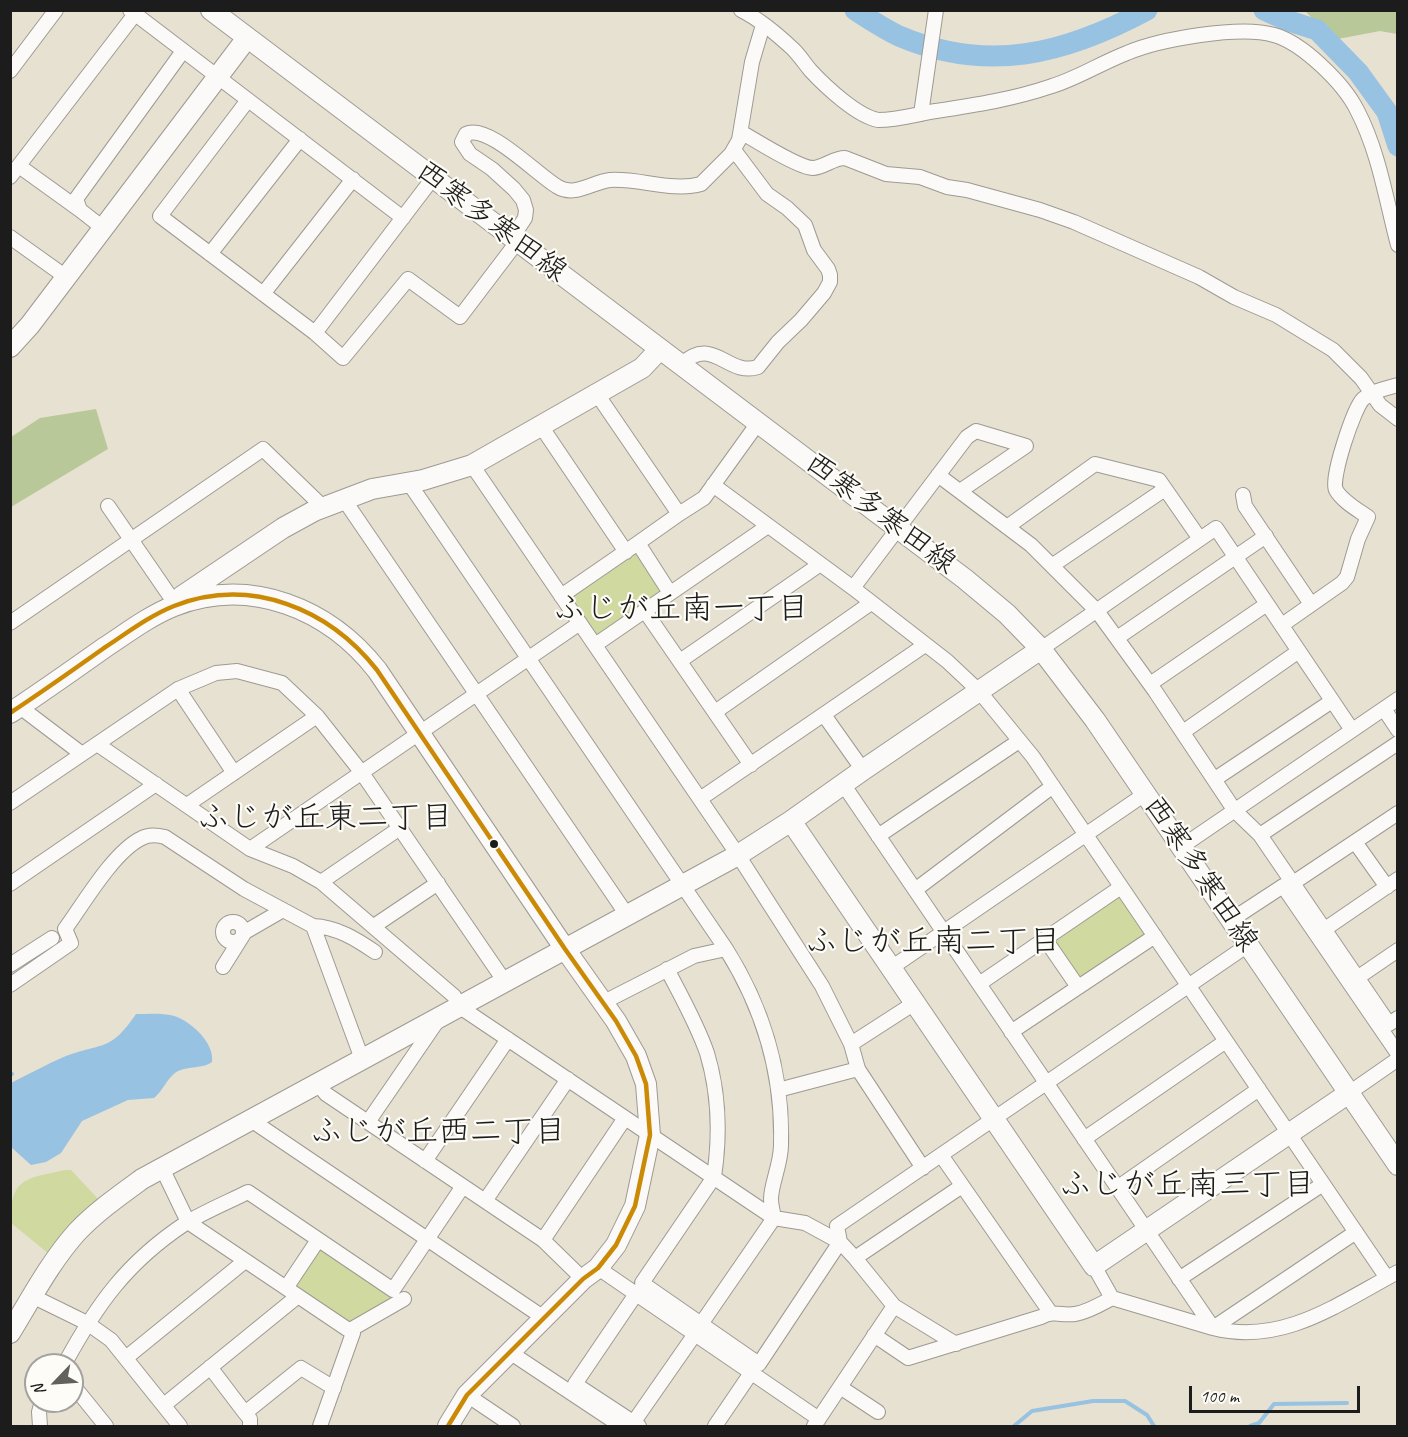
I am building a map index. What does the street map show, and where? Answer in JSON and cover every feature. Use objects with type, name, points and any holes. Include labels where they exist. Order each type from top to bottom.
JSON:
[{"type":"street","points":[[10,71],[56,10]]},
{"type":"street","name":"西寒多寒田線","points":[[211,10],[986,596],[1041,649],[1095,720],[1398,1165]]},
{"type":"street","points":[[741,10],[793,49],[825,85],[866,117],[878,120],[999,101],[1038,91],[1085,74],[1128,52],[1156,44],[1225,32],[1256,32],[1276,35],[1297,46],[1315,61],[1338,84],[1357,109],[1376,158],[1398,245]]},
{"type":"street","points":[[921,114],[936,10]]},
{"type":"street","points":[[104,228],[80,210],[15,172],[132,12],[403,218]]},
{"type":"street","points":[[248,100],[160,216],[315,333],[343,358],[408,279],[460,317],[515,240],[525,218],[525,205],[514,189],[468,152],[462,140],[468,132],[477,132],[500,143],[541,177],[569,191],[601,181],[619,179],[672,185],[698,185],[703,183],[734,150],[741,132],[752,62],[763,25]]},
{"type":"street","points":[[10,347],[30,325],[247,38]]},
{"type":"street","points":[[80,210],[76,199],[183,51]]},
{"type":"street","points":[[741,132],[794,162],[808,167],[813,168],[838,158],[845,158],[886,174],[920,177],[947,187],[1022,204],[1074,222],[1199,277],[1234,297],[1276,315],[1333,350],[1361,378],[1380,405],[1398,419]]},
{"type":"street","points":[[210,254],[300,139]]},
{"type":"street","points":[[681,365],[691,357],[707,353],[744,369],[758,367],[824,293],[830,282],[828,269],[814,250],[805,225],[767,194],[734,150]]},
{"type":"street","points":[[315,333],[433,178]]},
{"type":"street","points":[[263,294],[353,179]]},
{"type":"street","points":[[10,237],[66,277]]},
{"type":"street","points":[[176,605],[182,596],[297,520],[343,498],[372,489],[435,477],[472,465],[642,368],[660,349]]},
{"type":"street","points":[[1281,625],[1345,581],[1358,539],[1368,517],[1336,491],[1334,478],[1354,414],[1362,401],[1372,394],[1398,385]]},
{"type":"street","points":[[597,394],[679,514]]},
{"type":"street","points":[[561,596],[704,498],[758,423]]},
{"type":"street","points":[[541,426],[626,552]]},
{"type":"street","points":[[853,588],[966,437],[976,431],[1026,446],[960,491]]},
{"type":"street","points":[[10,623],[263,449],[323,507]]},
{"type":"street","points":[[1007,526],[1095,464],[1159,480],[1200,539]]},
{"type":"street","points":[[472,465],[738,855],[822,986],[851,1044],[858,1069],[923,1168]]},
{"type":"street","points":[[938,475],[1007,526],[1053,565],[1097,611],[1150,684],[1235,811],[1260,835],[1389,1024],[1398,1018]]},
{"type":"street","points":[[409,483],[726,949],[748,986],[761,1016],[773,1062],[778,1090],[781,1149],[771,1198],[774,1218],[631,1425]]},
{"type":"street","points":[[713,485],[853,588],[946,661],[979,691],[1034,757],[1356,1232],[1392,1275],[1311,1319],[1279,1329],[1250,1334],[1213,1328],[1112,1298],[1075,1314],[1050,1312],[1041,1317],[908,1358],[874,1335]]},
{"type":"street","points":[[1053,565],[1165,489]]},
{"type":"street","points":[[1243,495],[1245,506],[1311,604]]},
{"type":"street","points":[[343,498],[627,915]]},
{"type":"street","points":[[108,506],[176,605]]},
{"type":"street","points":[[595,645],[768,526]]},
{"type":"street","points":[[10,1333],[56,1260],[78,1232],[126,1191],[162,1168],[738,855],[791,821],[1216,528],[1352,730]]},
{"type":"street","points":[[1117,638],[1266,536]]},
{"type":"street","points":[[638,543],[670,593]]},
{"type":"street","points":[[680,661],[819,565]]},
{"type":"street","points":[[82,754],[14,710],[133,628],[176,605],[213,596],[252,596],[284,603],[316,617],[346,636],[366,656],[616,1021],[646,1084],[650,1135],[635,1206],[616,1245],[591,1274],[467,1395],[448,1426]]},
{"type":"street","points":[[715,712],[871,603]]},
{"type":"street","points":[[1150,684],[1267,604]]},
{"type":"street","points":[[645,611],[751,765]]},
{"type":"street","points":[[250,849],[580,623]]},
{"type":"street","points":[[700,799],[925,645]]},
{"type":"street","points":[[1183,732],[1299,651]]},
{"type":"street","points":[[10,803],[178,689],[216,673],[237,671],[282,683],[317,716],[362,773],[505,982]]},
{"type":"street","points":[[178,689],[234,773]]},
{"type":"street","points":[[1181,847],[1398,699]]},
{"type":"street","points":[[1215,779],[1332,701]]},
{"type":"street","points":[[1384,709],[1398,730]]},
{"type":"street","points":[[824,715],[863,770]]},
{"type":"street","points":[[187,805],[317,716]]},
{"type":"street","points":[[878,836],[1019,741]]},
{"type":"street","points":[[1260,835],[1398,742]]},
{"type":"street","points":[[97,744],[250,849],[293,866],[321,882],[454,996],[460,1007],[650,1135],[774,1218],[806,1223],[840,1242],[894,1306],[956,1344]]},
{"type":"street","points":[[10,884],[156,784]]},
{"type":"street","points":[[843,784],[1213,1328]]},
{"type":"street","points":[[915,890],[1053,786]]},
{"type":"street","points":[[891,969],[1145,794]]},
{"type":"street","points":[[1293,883],[1398,813]]},
{"type":"street","points":[[791,821],[913,1004],[1094,1266],[1112,1298]]},
{"type":"street","points":[[321,882],[400,828]]},
{"type":"street","points":[[10,985],[71,943],[65,929],[120,854],[144,837],[152,835],[165,837],[244,889],[313,926],[325,926],[353,937],[375,952]]},
{"type":"street","points":[[1325,929],[1392,883],[1355,842]]},
{"type":"street","points":[[374,926],[438,883]]},
{"type":"street","points":[[1231,920],[1283,886],[1398,1054]]},
{"type":"street","points":[[979,984],[1121,887]]},
{"type":"street","points":[[223,967],[248,929],[283,910]]},
{"type":"street","points":[[313,926],[363,1059]]},
{"type":"street","points":[[1011,1032],[1155,936]]},
{"type":"street","points":[[10,965],[52,938]]},
{"type":"street","points":[[1045,939],[1078,987]]},
{"type":"street","points":[[318,1084],[326,1094],[591,1274],[636,1294],[759,1364],[840,1242],[837,1226],[1248,945]]},
{"type":"street","points":[[602,1003],[694,956],[726,949]]},
{"type":"street","points":[[1357,978],[1398,950]]},
{"type":"street","points":[[667,969],[700,1036],[711,1073],[718,1118],[714,1177],[642,1283],[816,1423],[894,1306]]},
{"type":"street","points":[[851,1044],[913,1004]]},
{"type":"street","points":[[368,1122],[439,1018]]},
{"type":"street","points":[[425,1161],[508,1039]]},
{"type":"street","points":[[1084,1139],[1226,1041]]},
{"type":"street","points":[[1094,1266],[1398,1059]]},
{"type":"street","points":[[778,1090],[858,1069]]},
{"type":"street","points":[[485,1201],[568,1079]]},
{"type":"street","points":[[1117,1188],[1259,1089]]},
{"type":"street","points":[[543,1240],[625,1118]]},
{"type":"street","points":[[251,1120],[544,1318]]},
{"type":"street","points":[[941,1155],[1050,1312]]},
{"type":"street","points":[[162,1168],[188,1222],[353,1333],[320,1426]]},
{"type":"street","points":[[1179,1279],[1323,1184]]},
{"type":"street","points":[[71,1353],[105,1296],[150,1249],[188,1222],[248,1192],[393,1290],[463,1186]]},
{"type":"street","points":[[855,1258],[962,1186]]},
{"type":"street","points":[[1213,1328],[1356,1232]]},
{"type":"street","points":[[286,1288],[318,1240]]},
{"type":"street","points":[[127,1357],[245,1261]]},
{"type":"street","points":[[631,1425],[575,1384],[636,1294]]},
{"type":"street","points":[[32,1296],[87,1323],[111,1340],[127,1357],[180,1426]]},
{"type":"street","points":[[164,1405],[298,1296]]},
{"type":"street","points":[[350,1330],[404,1299]]},
{"type":"street","points":[[511,1353],[631,1425]]},
{"type":"street","points":[[210,1367],[250,1419],[250,1426]]},
{"type":"street","points":[[245,1413],[301,1368],[334,1388]]},
{"type":"street","points":[[715,1426],[751,1373]]},
{"type":"street","points":[[840,1387],[878,1412]]},
{"type":"street","points":[[467,1395],[513,1426]]},
{"type":"street","points":[[84,1399],[106,1426]]},
{"type":"green space","points":[[1305,11],[1397,11],[1397,34],[1380,31],[1338,39],[1330,36]]},
{"type":"green space","points":[[96,409],[108,449],[11,507],[11,437],[40,418]]},
{"type":"green space","points":[[635,551],[663,594],[601,635],[596,635],[571,601],[572,594]]},
{"type":"green space","points":[[1116,896],[1122,896],[1147,933],[1146,937],[1080,980],[1052,939]]},
{"type":"green space","points":[[71,1170],[100,1201],[49,1254],[11,1223],[11,1208],[17,1188],[23,1183]]},
{"type":"green space","points":[[318,1246],[389,1293],[391,1302],[351,1325],[291,1286]]},
{"type":"water","points":[[136,1014],[166,1014],[185,1021],[205,1039],[212,1054],[212,1062],[204,1066],[178,1071],[154,1098],[128,1100],[82,1121],[61,1153],[46,1162],[31,1165],[11,1147],[11,1083],[66,1056],[106,1044],[119,1035]]},
{"type":"waterway","points":[[855,10],[899,36],[932,48],[964,54],[995,56],[1026,54],[1056,48],[1086,38],[1147,10]]},
{"type":"waterway","points":[[1264,10],[1317,30],[1358,72],[1387,112],[1398,146]]},
{"type":"waterway","points":[[1014,1426],[1032,1411],[1093,1401],[1125,1401],[1147,1415],[1154,1426]]},
{"type":"waterway","points":[[1250,1426],[1259,1423],[1274,1404],[1347,1403]]},
{"type":"transit line","points":[[10,713],[138,625],[174,606],[203,598],[231,595],[259,597],[286,604],[312,615],[336,630],[377,670],[616,1021],[636,1056],[646,1084],[650,1135],[635,1206],[616,1245],[598,1268],[583,1279],[467,1395],[448,1426]]},
{"type":"district","name":"ふじが丘南一丁目","points":[[681,610]]},
{"type":"district","name":"ふじが丘東二丁目","points":[[325,819]]},
{"type":"district","name":"ふじが丘南二丁目","points":[[933,943]]},
{"type":"district","name":"ふじが丘西二丁目","points":[[438,1133]]},
{"type":"district","name":"ふじが丘南三丁目","points":[[1187,1186]]}]
